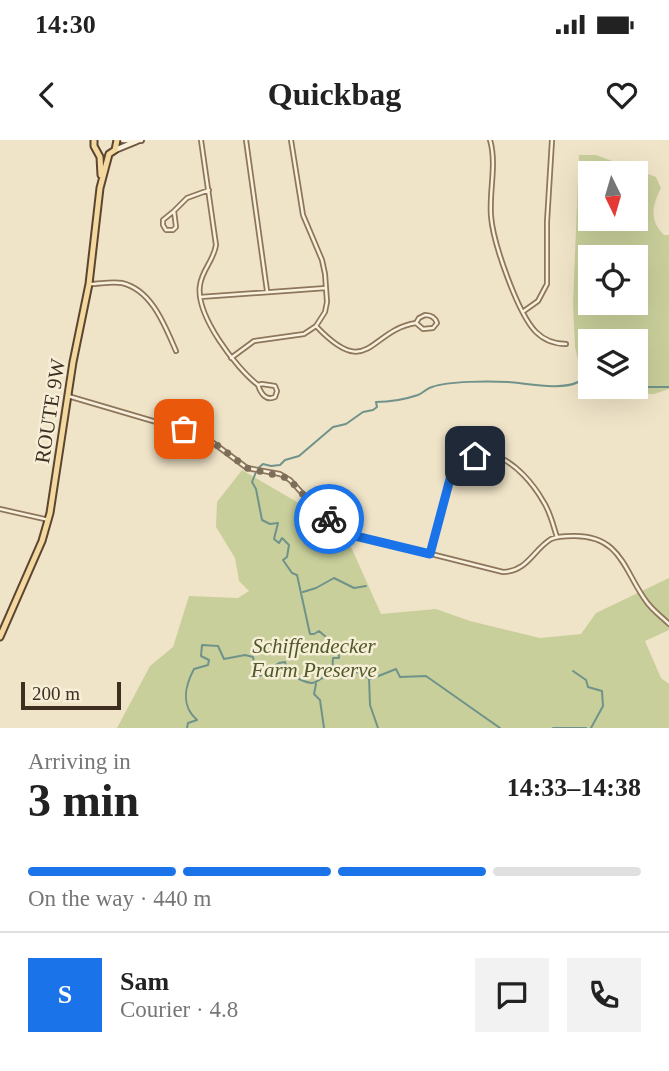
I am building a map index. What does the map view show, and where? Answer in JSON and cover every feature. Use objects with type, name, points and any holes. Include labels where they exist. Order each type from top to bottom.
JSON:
[{"type":"main road","name":"ROUTE 9W","points":[[101,182],[117,140]]},
{"type":"main road","points":[[123,140],[139,140]]},
{"type":"main road","points":[[93,141],[99,153],[112,152],[139,140]]},
{"type":"main road","name":"ROUTE 9W","points":[[0,637],[36,557],[49,520],[89,284],[101,182],[99,153]]},
{"type":"street","points":[[201,140],[216,245],[213,258],[202,276],[200,297],[218,340],[231,358],[265,397],[275,397],[275,386],[258,386]]},
{"type":"street","points":[[246,140],[267,291]]},
{"type":"street","points":[[231,358],[254,341],[299,336],[316,326],[325,312],[326,288],[322,260],[303,215],[291,140]]},
{"type":"street","points":[[490,140],[490,214],[506,273],[532,327],[553,343],[566,344]]},
{"type":"street","points":[[524,311],[538,301],[547,284],[547,222],[552,140]]},
{"type":"street","points":[[174,211],[176,228],[166,230],[163,220],[187,198],[209,190]]},
{"type":"street","points":[[89,284],[119,283],[136,290],[158,311],[176,351]]},
{"type":"street","points":[[200,297],[326,288]]},
{"type":"street","points":[[316,326],[335,344],[357,351],[375,345],[403,325],[415,323],[419,318],[428,315],[434,317],[437,323],[430,329],[420,328],[415,323]]},
{"type":"street","points":[[68,396],[200,434],[247,468],[288,478],[316,508],[347,533],[509,572],[524,565],[550,540],[557,537],[590,537],[610,548],[628,568],[648,604],[669,624]]},
{"type":"street","points":[[430,554],[454,471],[466,460],[484,454],[500,456],[513,465],[541,497],[557,537]]},
{"type":"street","points":[[0,509],[49,520]]},
{"type":"green space","points":[[579,155],[596,155],[612,161],[579,161]]},
{"type":"green space","points":[[648,174],[656,177],[661,188],[654,207],[654,218],[664,235],[669,235],[669,389],[648,394],[648,329],[578,329],[578,360],[573,304],[578,180],[578,231],[648,231]]},
{"type":"green space","name":"Schiffendecker Farm Preserve","points":[[242,470],[297,502],[331,535],[348,540],[381,614],[436,609],[470,621],[540,638],[581,634],[596,613],[669,578],[669,630],[645,641],[661,678],[669,684],[669,728],[117,728],[150,666],[173,647],[189,596],[238,598],[249,591],[239,581],[235,558],[216,527],[217,502]]},
{"type":"waterway","points":[[257,469],[263,464],[280,465],[285,460],[299,456],[333,427],[346,424],[363,412],[373,410],[377,407],[376,402],[408,398],[439,385],[459,383],[500,382],[562,386],[578,382]]},
{"type":"waterway","points":[[648,387],[669,387]]},
{"type":"waterway","points":[[187,728],[188,723],[197,720],[186,702],[188,682],[194,669],[208,665],[209,660],[201,656],[202,645],[218,646],[224,659],[245,655],[253,657],[256,673],[260,676],[285,662],[287,669],[297,673],[299,679],[311,683],[332,674],[333,658],[339,658],[338,647],[327,650],[326,637],[319,631],[310,634],[297,575],[292,573],[283,560],[287,557],[289,545],[282,538],[279,543],[274,539],[278,523],[270,524],[262,520],[252,482],[256,472]]},
{"type":"waterway","points":[[303,592],[334,578],[354,588],[366,586]]},
{"type":"waterway","points":[[332,674],[353,670],[371,679],[396,669],[400,677],[426,676],[500,728]]},
{"type":"waterway","points":[[573,671],[586,680],[588,687],[602,691],[603,706],[591,728]]},
{"type":"waterway","points":[[369,678],[370,705],[378,728]]},
{"type":"waterway","points":[[316,684],[314,694],[320,700],[324,728]]},
{"type":"waterway","points":[[553,728],[586,728]]},
{"type":"way so far","points":[[184,429],[208,438],[247,468],[277,473],[288,478],[329,519]]},
{"type":"route","points":[[329,519],[351,535],[430,554],[450,479],[459,465],[475,456]]}]
